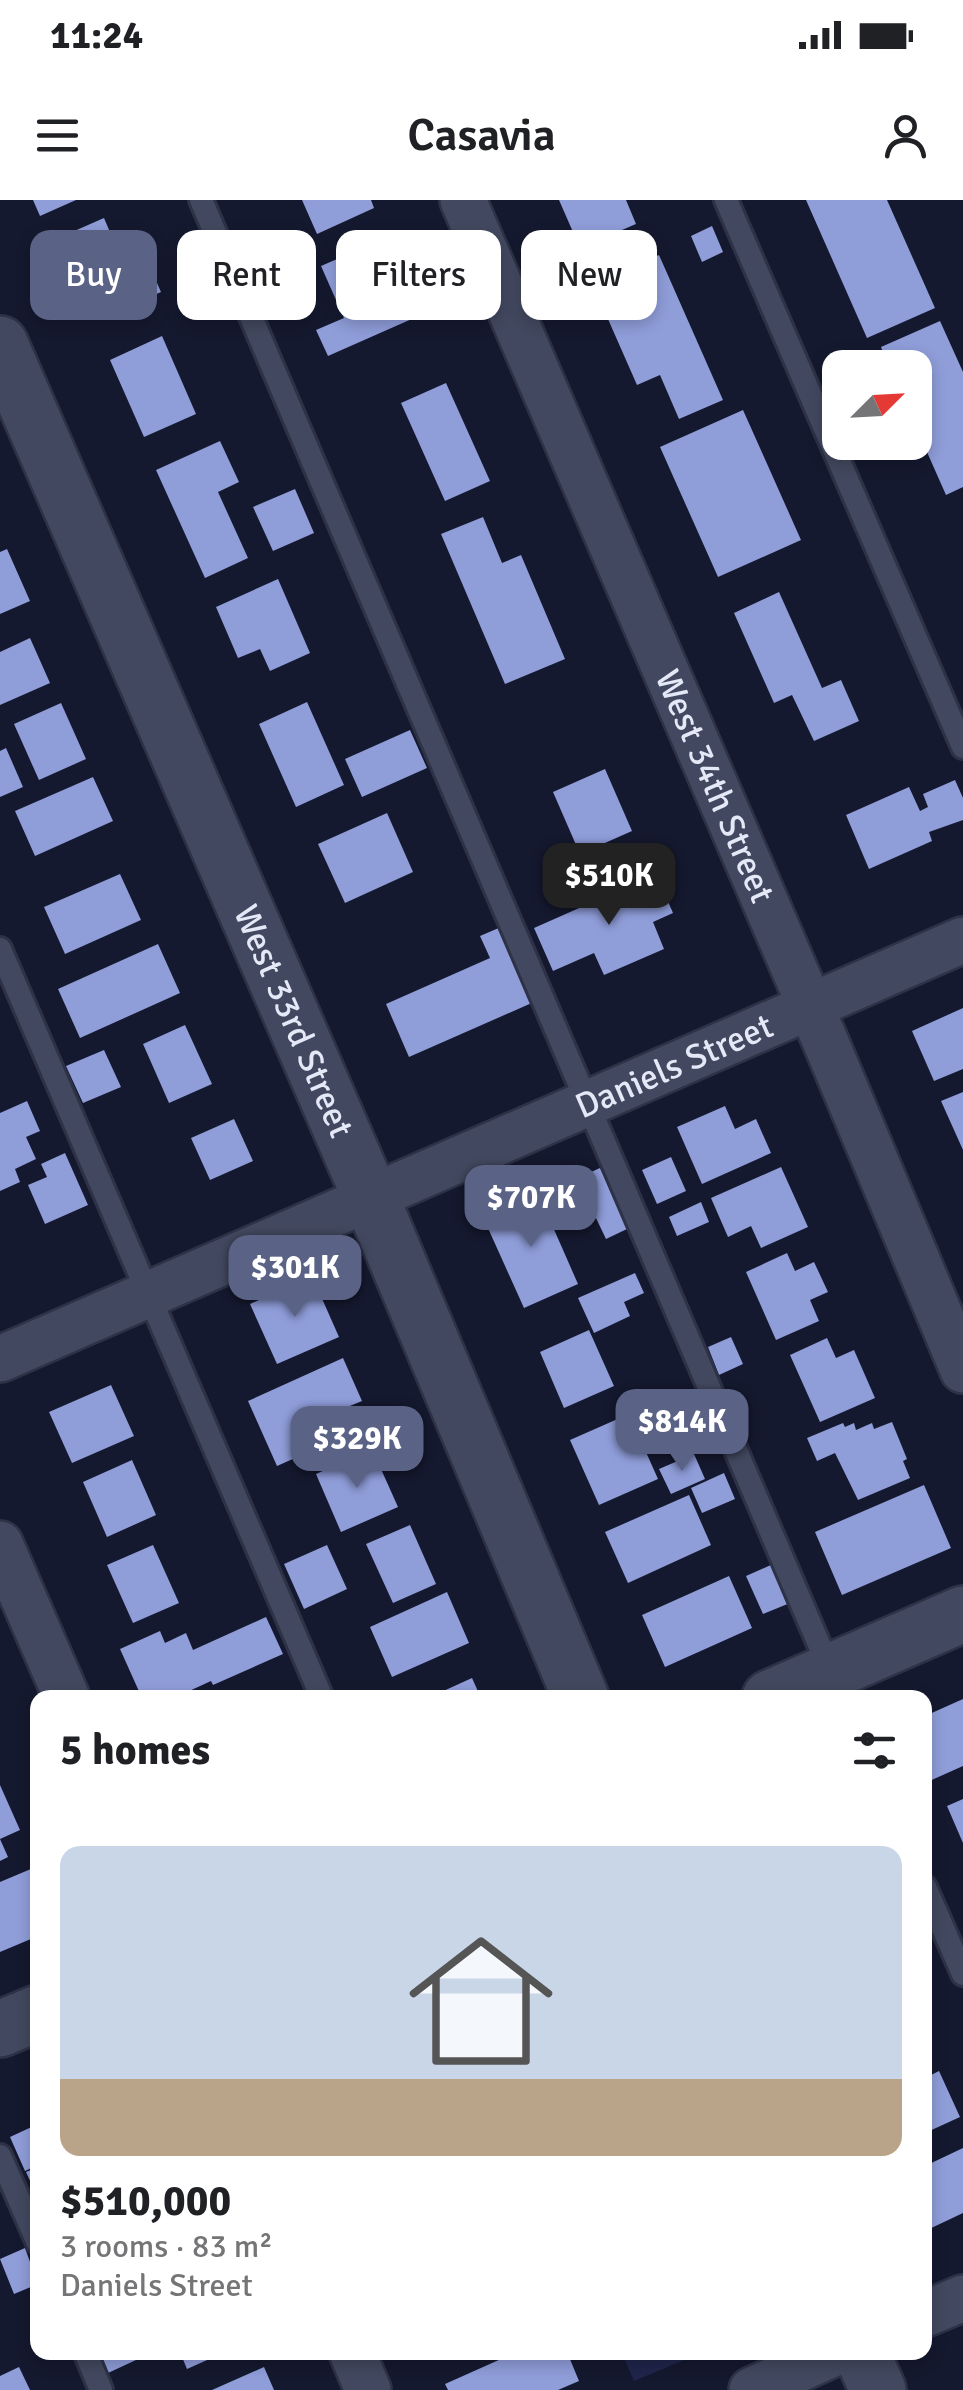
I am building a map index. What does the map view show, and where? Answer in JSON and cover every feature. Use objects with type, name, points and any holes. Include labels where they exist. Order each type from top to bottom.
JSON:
[{"type":"street","name":"West 34th Street","points":[[464,200],[963,1370]]},
{"type":"street","name":"West 33rd Street","points":[[0,344],[21,451],[372,1198],[578,1690]]},
{"type":"street","name":"Daniels Street","points":[[0,1360],[963,940]]},
{"type":"street","points":[[0,1544],[64,1690]]},
{"type":"street","points":[[808,1690],[836,1684],[963,1614]]},
{"type":"street","points":[[0,2029],[30,2016]]},
{"type":"street","points":[[932,2311],[963,2298]]},
{"type":"street","points":[[355,2360],[368,2390]]},
{"type":"street","points":[[752,2390],[819,2360]]},
{"type":"street","points":[[865,2360],[878,2390]]},
{"type":"lane","points":[[201,200],[836,1684]]},
{"type":"lane","points":[[726,200],[963,747]]},
{"type":"lane","points":[[0,949],[319,1690]]},
{"type":"lane","points":[[932,1903],[963,1974]]},
{"type":"lane","points":[[0,2156],[30,2225]]},
{"type":"lane","points":[[88,2360],[101,2390]]},
{"type":"shaded area","points":[[625,2360],[684,2360],[634,2381]]},
{"type":"building","points":[[33,200],[76,200],[40,216]]},
{"type":"building","points":[[302,200],[371,200],[374,208],[317,234]]},
{"type":"building","points":[[559,200],[626,200],[636,224],[622,230],[572,230]]},
{"type":"building","points":[[806,200],[887,200],[935,308],[867,338]]},
{"type":"building","points":[[104,218],[109,230],[77,230]]},
{"type":"building","points":[[712,226],[723,252],[702,262],[691,236]]},
{"type":"building","points":[[657,256],[723,400],[679,419],[660,375],[637,385],[608,320],[657,320]]},
{"type":"building","points":[[336,260],[336,300],[321,266]]},
{"type":"building","points":[[339,320],[409,320],[328,356],[316,330]]},
{"type":"building","points":[[940,321],[963,372],[963,487],[946,495],[930,460],[932,350],[881,347]]},
{"type":"building","points":[[162,336],[196,414],[144,437],[110,360]]},
{"type":"building","points":[[446,383],[490,481],[445,501],[401,403]]},
{"type":"building","points":[[743,410],[801,540],[718,577],[660,447]]},
{"type":"building","points":[[220,441],[239,482],[218,492],[248,558],[205,578],[156,470]]},
{"type":"building","points":[[295,489],[314,533],[273,551],[253,507]]},
{"type":"building","points":[[483,517],[502,563],[521,555],[565,659],[505,684],[441,534]]},
{"type":"building","points":[[7,549],[30,601],[0,614],[0,552]]},
{"type":"building","points":[[278,579],[310,653],[270,671],[260,649],[238,658],[216,607]]},
{"type":"building","points":[[779,592],[822,688],[841,680],[859,721],[814,741],[792,695],[774,703],[734,613]]},
{"type":"building","points":[[30,638],[50,683],[0,705],[0,652]]},
{"type":"building","points":[[307,702],[344,785],[296,807],[259,724]]},
{"type":"building","points":[[61,703],[86,759],[39,780],[14,724]]},
{"type":"building","points":[[410,730],[427,768],[362,797],[345,759]]},
{"type":"building","points":[[6,748],[23,787],[0,797],[0,751]]},
{"type":"building","points":[[605,769],[632,831],[580,854],[553,792]]},
{"type":"building","points":[[93,777],[113,821],[35,856],[15,811]]},
{"type":"building","points":[[955,780],[963,798],[963,820],[929,832],[932,841],[869,869],[846,815],[909,787],[920,811],[928,807],[923,794]]},
{"type":"building","points":[[387,813],[413,872],[345,903],[318,844]]},
{"type":"building","points":[[120,874],[141,920],[65,954],[44,907]]},
{"type":"building","points":[[656,874],[673,913],[653,922],[664,949],[604,975],[594,953],[553,971],[534,928]]},
{"type":"building","points":[[501,927],[534,1002],[409,1057],[386,1004],[490,958],[480,936]]},
{"type":"building","points":[[158,944],[180,993],[80,1038],[58,989]]},
{"type":"building","points":[[963,1008],[963,1069],[934,1081],[912,1031]]},
{"type":"building","points":[[185,1025],[212,1084],[169,1103],[143,1044]]},
{"type":"building","points":[[104,1050],[121,1087],[83,1103],[66,1066]]},
{"type":"building","points":[[963,1092],[963,1150],[941,1101]]},
{"type":"building","points":[[27,1101],[40,1131],[26,1137],[36,1159],[15,1169],[20,1182],[0,1191],[0,1113]]},
{"type":"building","points":[[725,1106],[735,1129],[756,1119],[771,1153],[702,1184],[677,1127]]},
{"type":"building","points":[[234,1119],[253,1161],[210,1180],[191,1138]]},
{"type":"building","points":[[65,1153],[88,1205],[45,1224],[28,1185],[47,1177],[41,1164]]},
{"type":"building","points":[[671,1157],[686,1191],[657,1204],[642,1170]]},
{"type":"building","points":[[781,1167],[808,1227],[761,1248],[751,1226],[728,1237],[711,1198]]},
{"type":"building","points":[[600,1168],[627,1229],[606,1239],[596,1218],[578,1226],[560,1186]]},
{"type":"building","points":[[538,1193],[578,1284],[524,1308],[483,1217]]},
{"type":"building","points":[[701,1202],[709,1222],[677,1236],[669,1217]]},
{"type":"building","points":[[787,1253],[795,1271],[814,1262],[828,1292],[810,1300],[819,1321],[776,1340],[746,1272]]},
{"type":"building","points":[[635,1273],[644,1293],[624,1302],[630,1316],[594,1333],[578,1298]]},
{"type":"building","points":[[312,1276],[339,1337],[277,1364],[250,1304]]},
{"type":"building","points":[[589,1330],[614,1386],[564,1408],[540,1352]]},
{"type":"building","points":[[731,1337],[743,1364],[719,1375],[708,1347]]},
{"type":"building","points":[[827,1338],[836,1358],[854,1350],[875,1398],[820,1422],[790,1355]]},
{"type":"building","points":[[343,1358],[362,1401],[345,1408],[356,1431],[277,1466],[248,1401]]},
{"type":"building","points":[[111,1385],[134,1436],[72,1463],[49,1412]]},
{"type":"building","points":[[629,1414],[658,1479],[599,1505],[570,1440]]},
{"type":"building","points":[[892,1422],[910,1478],[858,1500],[835,1453],[817,1461],[807,1438],[843,1423],[845,1427],[854,1423],[856,1430],[872,1423],[874,1429]]},
{"type":"building","points":[[372,1449],[398,1507],[341,1532],[316,1474]]},
{"type":"building","points":[[694,1454],[705,1479],[671,1494],[659,1469]]},
{"type":"building","points":[[132,1460],[156,1515],[107,1537],[83,1482]]},
{"type":"building","points":[[724,1473],[735,1499],[702,1513],[691,1488]]},
{"type":"building","points":[[924,1485],[951,1548],[842,1595],[815,1532]]},
{"type":"building","points":[[689,1495],[711,1545],[628,1583],[605,1532]]},
{"type":"building","points":[[410,1525],[436,1584],[393,1603],[366,1544]]},
{"type":"building","points":[[153,1545],[179,1603],[133,1623],[107,1565]]},
{"type":"building","points":[[327,1545],[347,1589],[304,1609],[284,1564]]},
{"type":"building","points":[[773,1564],[790,1603],[763,1614],[746,1576]]},
{"type":"building","points":[[729,1576],[752,1628],[665,1667],[642,1615]]},
{"type":"building","points":[[447,1592],[469,1643],[392,1677],[370,1627]]},
{"type":"building","points":[[266,1617],[283,1654],[213,1685],[211,1681],[191,1690],[138,1690],[120,1649],[160,1631],[165,1643],[186,1633],[193,1650]]},
{"type":"building","points":[[472,1678],[477,1690],[446,1690]]},
{"type":"building","points":[[963,1699],[963,1766],[932,1780],[932,1713]]},
{"type":"building","points":[[0,1785],[20,1830],[0,1839]]},
{"type":"building","points":[[963,1799],[963,1843],[947,1806]]},
{"type":"building","points":[[0,1839],[8,1857],[0,1861]]},
{"type":"building","points":[[30,1869],[30,1939],[0,1952],[0,1882]]},
{"type":"building","points":[[939,2071],[960,2117],[932,2130],[932,2074]]},
{"type":"building","points":[[30,2128],[30,2169],[25,2171],[10,2137]]},
{"type":"building","points":[[963,2148],[963,2213],[932,2228],[932,2163]]},
{"type":"building","points":[[25,2248],[30,2262],[30,2287],[14,2294],[0,2259]]},
{"type":"building","points":[[102,2360],[136,2360],[108,2373]]},
{"type":"building","points":[[183,2360],[207,2360],[187,2369]]},
{"type":"building","points":[[499,2360],[570,2360],[579,2381],[558,2390],[448,2390],[445,2384]]},
{"type":"building","points":[[19,2367],[30,2390],[0,2390],[0,2376]]},
{"type":"building","points":[[264,2367],[274,2390],[212,2390]]}]
